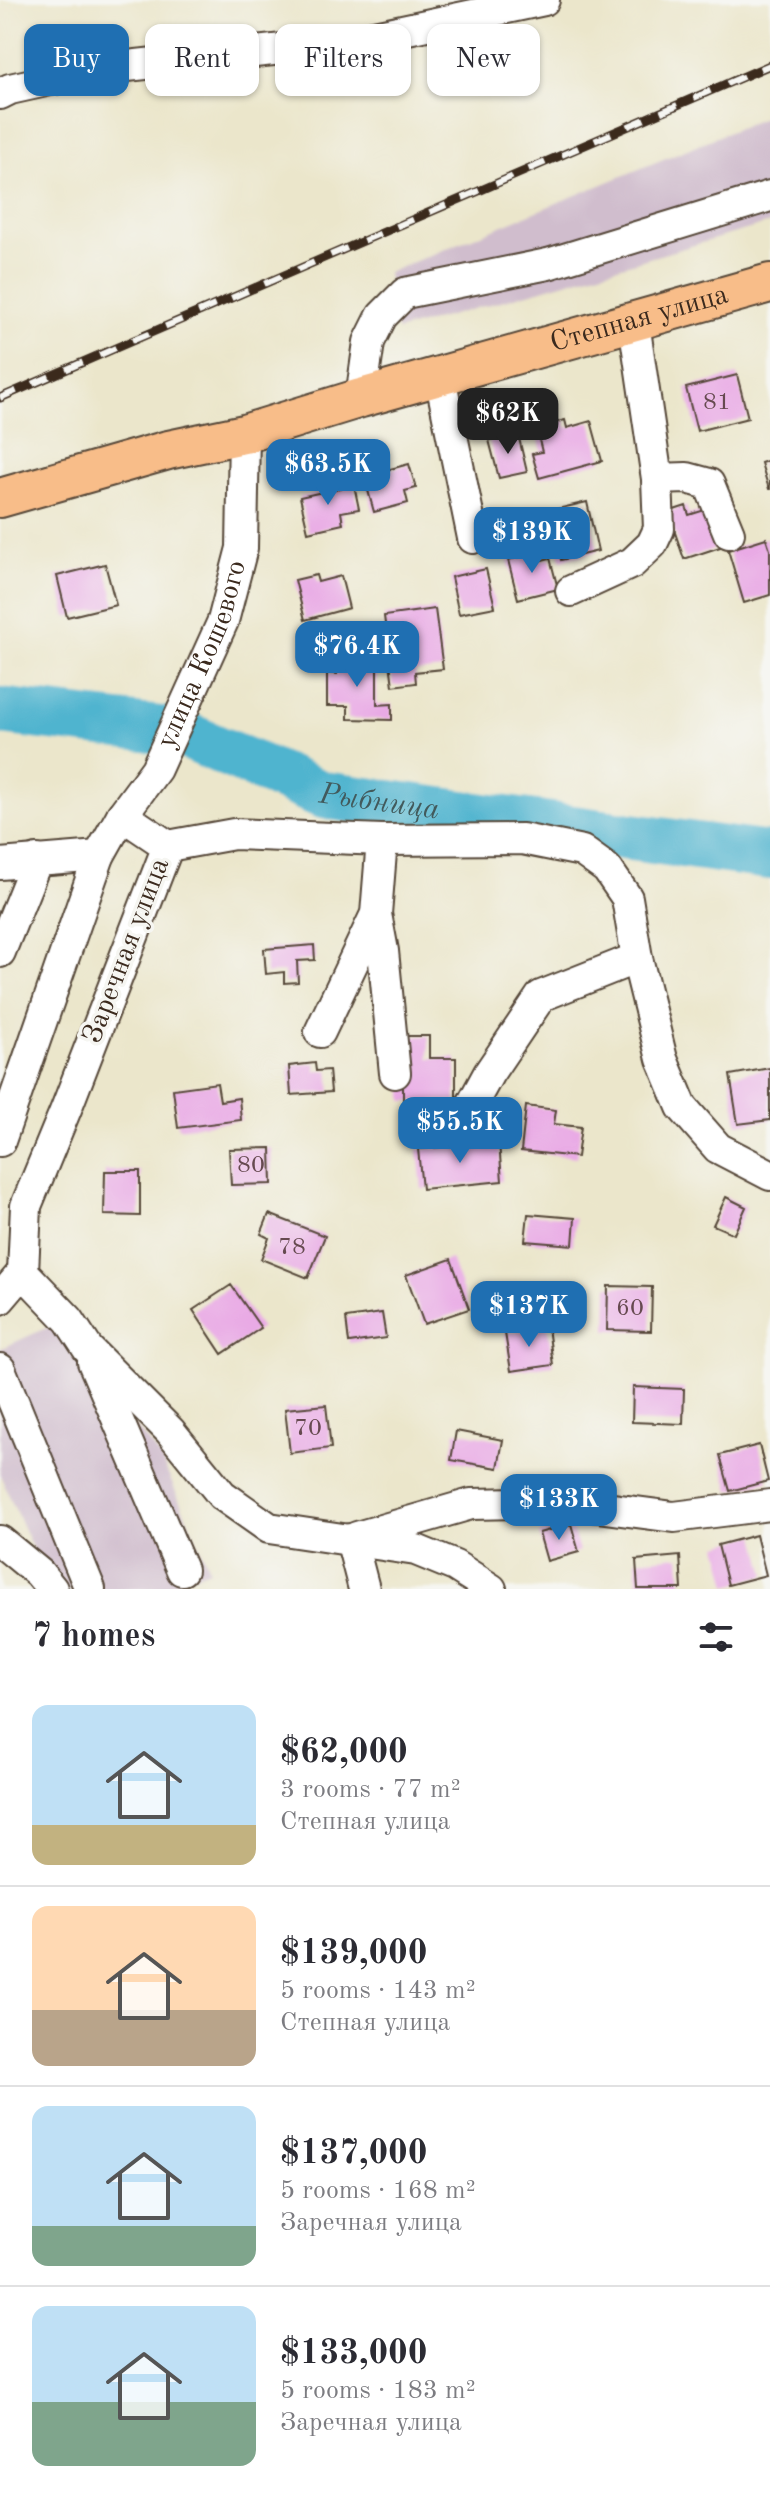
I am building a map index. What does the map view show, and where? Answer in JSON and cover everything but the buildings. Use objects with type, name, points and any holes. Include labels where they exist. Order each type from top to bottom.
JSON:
[{"type":"main road","name":"Степная улица","points":[[0,498],[168,450],[244,434],[770,283]]},
{"type":"street","points":[[0,94],[10,89],[100,69],[346,42],[544,0]]},
{"type":"street","points":[[361,398],[369,342],[382,316],[405,293],[548,264],[770,196]]},
{"type":"street","points":[[571,591],[632,563],[652,544],[659,529],[657,479],[634,323]]},
{"type":"street","points":[[440,377],[473,538]]},
{"type":"street","name":"улица Кошевого","points":[[0,1141],[99,856],[122,815],[156,769],[223,621],[242,548],[244,434]]},
{"type":"street","points":[[657,479],[687,478],[709,484],[729,533]]},
{"type":"street","points":[[122,815],[168,846]]},
{"type":"street","name":"Заречная улица","points":[[23,1272],[26,1206],[168,846],[234,834],[382,840],[522,839],[582,851],[607,869],[627,898],[637,958],[662,1059],[682,1107],[718,1148],[770,1175]]},
{"type":"street","points":[[382,840],[376,914],[383,951],[395,1073]]},
{"type":"street","points":[[0,864],[99,856]]},
{"type":"street","points":[[0,952],[37,860]]},
{"type":"street","points":[[320,1032],[376,914]]},
{"type":"street","points":[[459,1128],[489,1073],[541,996],[637,958]]},
{"type":"street","points":[[0,1299],[23,1272],[69,1320],[88,1349],[182,1570]]},
{"type":"street","points":[[88,1349],[170,1431],[222,1495],[269,1528],[416,1550],[455,1566],[491,1589]]},
{"type":"street","points":[[0,1369],[90,1589]]},
{"type":"street","points":[[351,1539],[471,1504],[560,1502],[674,1517],[770,1505]]},
{"type":"street","points":[[351,1539],[364,1589]]},
{"type":"street","points":[[0,1541],[39,1573],[52,1589]]},
{"type":"shaded area","points":[[770,115],[770,223],[397,331],[387,273]]},
{"type":"shaded area","points":[[53,1325],[160,1456],[210,1570],[159,1589],[50,1589],[0,1475],[0,1349]]},
{"type":"waterway","name":"Рыбница","points":[[0,711],[178,732],[323,795],[770,856]]},
{"type":"railway","points":[[0,398],[770,65]]}]
